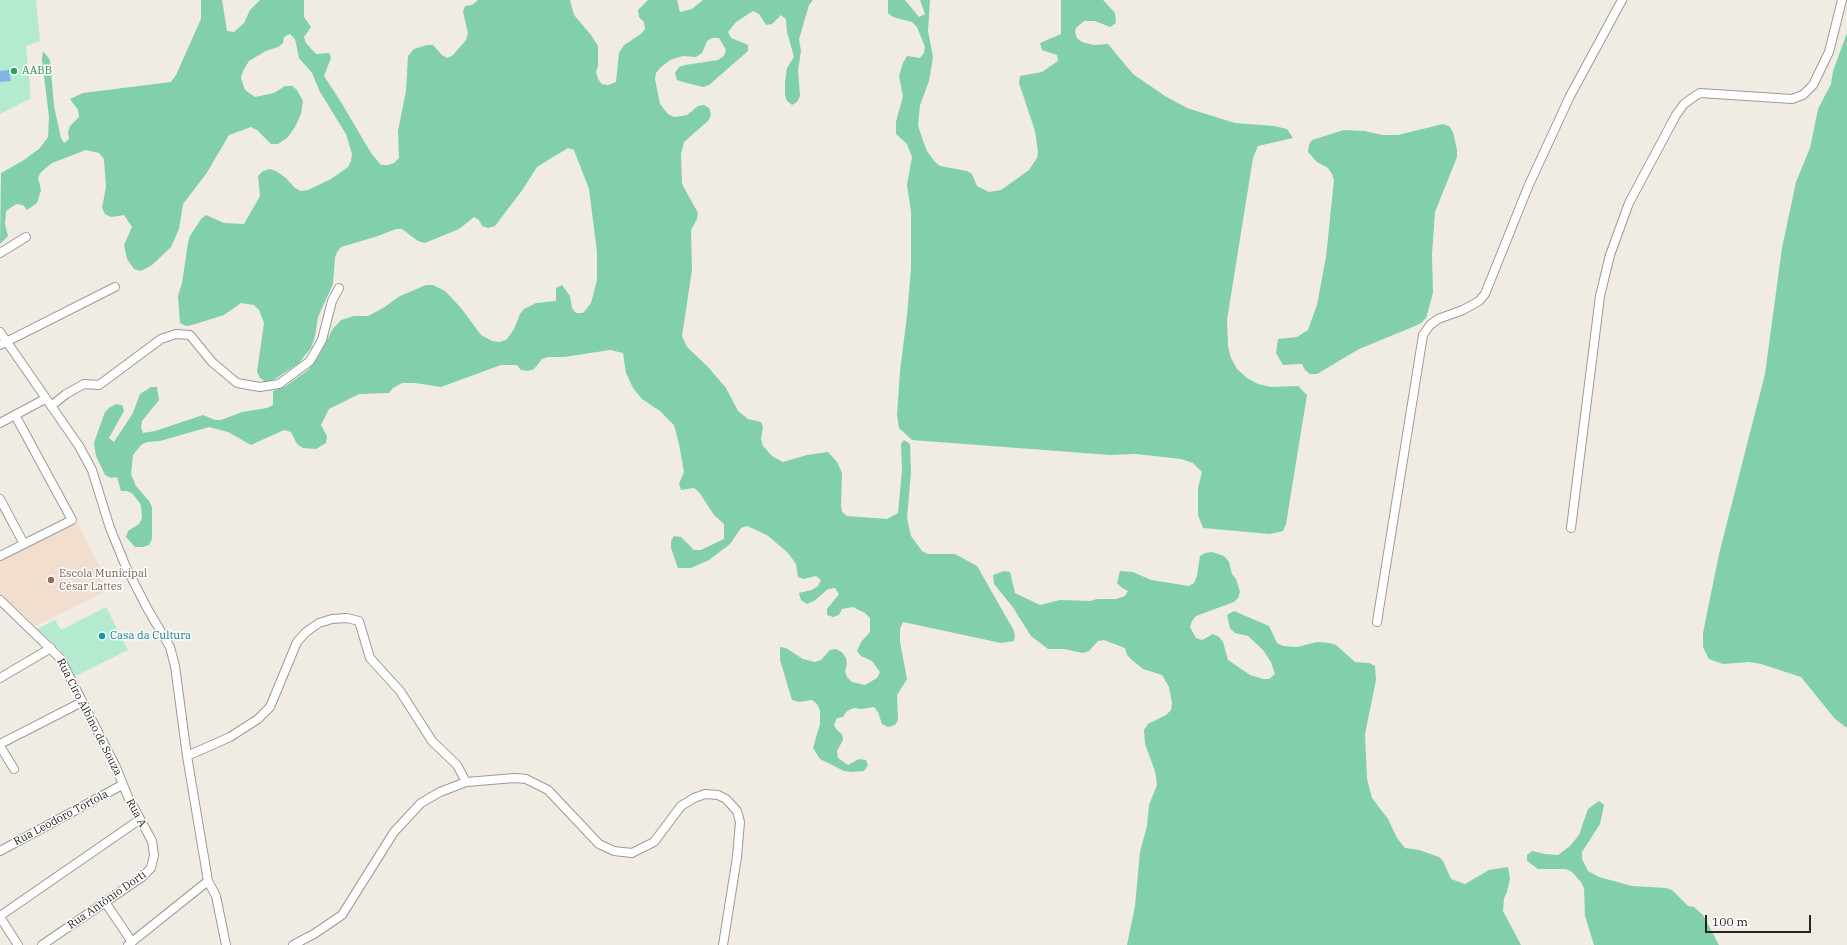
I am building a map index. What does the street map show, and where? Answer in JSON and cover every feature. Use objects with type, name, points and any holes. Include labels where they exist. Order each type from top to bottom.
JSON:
[{"type":"street","points":[[1377,622],[1423,334],[1430,325],[1438,319],[1463,310],[1479,302],[1485,294],[1525,194],[1567,103],[1622,0]]},
{"type":"street","points":[[1571,528],[1600,296],[1610,255],[1629,203],[1676,115],[1684,104],[1695,96],[1700,93],[1792,99],[1803,96],[1813,85],[1829,52],[1842,0]]},
{"type":"street","points":[[0,253],[26,237]]},
{"type":"street","points":[[3,343],[115,287]]},
{"type":"street","points":[[50,406],[66,394],[84,384],[99,385],[161,339],[176,334],[190,335],[212,362],[237,382],[260,387],[279,384],[310,361],[322,340],[332,301],[339,288]]},
{"type":"street","points":[[0,332],[3,343],[80,446],[92,470],[110,528],[126,567],[170,648],[175,666],[187,756],[208,881],[216,896],[226,945]]},
{"type":"street","points":[[0,423],[45,399]]},
{"type":"street","points":[[0,556],[72,520],[15,415]]},
{"type":"street","points":[[0,499],[24,544]]},
{"type":"street","name":"Rua Ciro Albino de Souza","points":[[0,600],[60,658],[116,767],[122,785]]},
{"type":"street","points":[[187,756],[230,736],[258,719],[270,707],[297,642],[306,632],[319,623],[347,618],[359,621],[370,658],[400,691],[432,741],[457,765],[466,782]]},
{"type":"street","points":[[0,678],[51,648]]},
{"type":"street","points":[[14,769],[0,745],[82,702]]},
{"type":"street","points":[[293,945],[314,934],[342,915],[394,832],[421,803],[440,792],[466,782],[514,778],[526,779],[548,790],[599,844],[614,851],[632,853],[654,842],[681,806],[694,798],[705,794],[718,795],[726,799],[737,811],[740,822],[737,857],[723,945]]},
{"type":"street","name":"Rua A","points":[[122,785],[139,820],[152,841],[154,855],[151,868]]},
{"type":"street","name":"Rua Leodoro Tortola","points":[[0,851],[122,785]]},
{"type":"street","points":[[18,945],[0,916],[139,820]]},
{"type":"street","name":"Rua Antônio Dorti","points":[[42,945],[142,877],[151,868]]},
{"type":"street","points":[[106,902],[130,943],[208,881]]},
{"type":"shaded area","name":"Escola Municipal César Lattes","points":[[78,523],[100,568],[105,592],[35,626],[0,595],[0,560]]},
{"type":"green space","name":"AABB","points":[[0,0],[36,0],[40,41],[26,46],[31,98],[0,114]]},
{"type":"green space","points":[[201,0],[222,0],[227,31],[234,32],[244,23],[250,10],[260,0],[304,0],[304,17],[311,27],[304,37],[306,43],[316,54],[329,53],[331,58],[324,76],[371,153],[381,165],[388,165],[394,163],[399,158],[398,131],[406,91],[408,56],[414,49],[427,45],[433,45],[442,55],[447,58],[453,55],[466,40],[468,33],[463,12],[465,6],[472,5],[478,0],[570,0],[574,15],[598,46],[598,66],[596,72],[598,79],[602,84],[608,85],[616,82],[619,53],[624,45],[641,34],[645,29],[644,22],[639,17],[638,10],[648,0],[677,0],[680,12],[692,9],[703,0],[813,0],[809,5],[799,39],[801,51],[798,70],[800,96],[797,102],[792,105],[787,101],[785,95],[785,82],[787,68],[794,57],[787,32],[786,19],[781,15],[772,24],[766,25],[759,14],[753,11],[736,22],[728,32],[731,38],[748,45],[748,51],[709,85],[703,87],[677,80],[675,73],[679,67],[718,60],[724,56],[726,50],[719,38],[712,38],[707,41],[702,53],[696,57],[683,56],[670,60],[656,73],[655,79],[660,104],[668,114],[674,117],[687,115],[698,106],[704,105],[709,108],[711,114],[709,120],[684,142],[681,154],[682,184],[698,213],[697,219],[691,230],[692,270],[682,336],[687,347],[708,367],[726,388],[738,411],[748,419],[761,422],[763,427],[761,439],[763,446],[772,456],[783,462],[807,455],[828,452],[837,462],[842,473],[841,506],[842,512],[847,516],[887,519],[898,513],[902,470],[901,444],[904,440],[910,444],[911,472],[907,518],[911,536],[922,551],[928,554],[955,554],[977,566],[1013,629],[1015,635],[1014,641],[1001,643],[903,622],[900,629],[900,642],[907,679],[897,695],[898,720],[895,725],[888,727],[882,724],[878,712],[874,707],[861,709],[854,708],[847,711],[843,717],[837,718],[834,725],[842,734],[843,740],[837,751],[838,758],[848,765],[859,759],[866,760],[868,765],[864,771],[851,772],[844,771],[820,759],[813,748],[820,724],[820,710],[817,704],[812,700],[799,702],[792,700],[780,660],[780,647],[786,648],[803,659],[815,662],[821,660],[830,650],[836,649],[842,652],[846,658],[847,664],[845,671],[847,677],[852,682],[865,685],[877,678],[880,672],[872,661],[861,656],[857,651],[861,642],[870,632],[870,618],[865,613],[853,607],[842,609],[839,615],[833,617],[827,615],[827,609],[839,594],[835,588],[828,589],[814,601],[807,604],[801,600],[799,593],[812,590],[818,586],[821,580],[816,576],[804,579],[798,577],[796,564],[788,553],[767,535],[747,526],[741,528],[730,544],[709,560],[691,568],[678,568],[671,548],[671,541],[674,536],[681,537],[694,550],[701,550],[724,539],[724,524],[714,515],[699,492],[694,488],[681,490],[679,484],[684,472],[674,425],[660,411],[642,399],[633,388],[626,373],[623,353],[610,350],[564,357],[548,357],[542,359],[534,369],[528,371],[521,370],[517,365],[501,365],[441,387],[415,383],[402,383],[393,388],[389,393],[359,394],[329,409],[321,425],[327,436],[326,443],[316,449],[303,448],[297,444],[291,432],[284,430],[251,445],[228,432],[209,427],[160,441],[147,442],[141,445],[133,455],[131,474],[136,486],[149,501],[152,507],[152,539],[149,545],[135,547],[126,537],[128,531],[139,524],[142,518],[141,505],[133,494],[127,491],[121,491],[117,477],[111,478],[105,475],[96,456],[94,443],[105,412],[110,407],[116,404],[122,405],[124,411],[109,438],[114,442],[133,413],[140,394],[151,387],[157,387],[159,400],[142,421],[141,427],[143,433],[155,431],[203,415],[215,420],[221,420],[242,412],[267,408],[273,405],[273,391],[286,386],[308,370],[320,354],[332,330],[341,320],[354,316],[368,316],[400,296],[426,285],[433,285],[445,291],[461,308],[481,335],[492,341],[499,342],[506,340],[510,335],[524,309],[536,303],[556,301],[556,288],[562,285],[570,296],[572,308],[576,313],[583,313],[591,303],[597,280],[597,252],[589,189],[574,150],[568,148],[537,167],[523,189],[495,226],[488,228],[482,226],[479,220],[474,217],[459,229],[425,243],[418,241],[402,229],[396,229],[341,247],[335,258],[333,284],[318,317],[315,336],[311,348],[299,363],[272,381],[266,382],[260,378],[257,372],[264,323],[259,310],[254,305],[241,303],[224,315],[192,325],[186,326],[180,323],[178,296],[182,283],[188,243],[190,236],[201,219],[206,215],[224,223],[244,224],[260,196],[258,176],[263,171],[270,169],[276,171],[286,178],[295,188],[301,191],[308,190],[331,179],[348,167],[351,161],[352,154],[346,134],[320,92],[312,73],[299,58],[295,39],[290,34],[284,37],[283,43],[278,47],[266,51],[249,61],[241,78],[245,90],[255,97],[274,93],[285,86],[292,86],[297,90],[303,101],[301,114],[295,127],[288,137],[278,144],[271,144],[257,130],[251,127],[229,135],[206,174],[183,204],[179,229],[171,247],[152,265],[141,271],[134,269],[127,259],[124,245],[132,227],[124,215],[111,217],[105,214],[102,208],[106,187],[104,159],[99,153],[86,150],[52,163],[41,172],[38,178],[41,190],[37,203],[27,210],[23,205],[16,204],[6,211],[5,224],[8,236],[0,244],[1,173],[24,160],[40,148],[48,137],[49,117],[42,60],[43,51],[50,60],[54,106],[61,138],[64,143],[69,139],[68,132],[70,126],[79,117],[78,110],[70,99],[83,93],[171,82],[176,75],[201,19]]},
{"type":"green space","points":[[888,0],[905,0],[919,17],[925,14],[920,0],[930,0],[928,31],[933,57],[929,81],[920,105],[918,125],[927,151],[935,162],[940,166],[967,171],[972,174],[977,186],[989,192],[1001,190],[1029,170],[1037,158],[1038,152],[1035,131],[1019,83],[1020,76],[1042,72],[1058,61],[1057,55],[1042,50],[1040,43],[1061,34],[1061,0],[1103,0],[1115,13],[1116,23],[1110,27],[1095,21],[1084,21],[1076,28],[1075,32],[1077,38],[1082,42],[1094,45],[1108,44],[1133,74],[1165,96],[1187,108],[1235,123],[1274,126],[1287,129],[1293,138],[1258,146],[1253,158],[1227,320],[1228,346],[1231,358],[1237,369],[1247,378],[1258,384],[1271,387],[1298,386],[1307,395],[1286,524],[1283,531],[1270,534],[1203,528],[1198,515],[1198,488],[1202,472],[1193,463],[1181,459],[1136,454],[1110,455],[912,440],[899,428],[897,415],[900,371],[911,268],[911,212],[907,185],[912,157],[907,144],[896,134],[896,122],[903,96],[899,76],[907,56],[920,58],[924,53],[925,47],[917,27],[912,22],[893,17],[888,13]]},
{"type":"green space","points":[[1847,33],[1847,728],[1835,719],[1801,677],[1761,664],[1749,662],[1723,664],[1709,659],[1703,647],[1703,633],[1719,554],[1765,374],[1782,248],[1796,182],[1810,148],[1818,109],[1831,84],[1833,71]]},
{"type":"green space","points":[[1443,124],[1449,126],[1453,132],[1457,157],[1435,212],[1432,254],[1433,293],[1426,318],[1415,326],[1359,349],[1317,374],[1310,374],[1305,370],[1302,364],[1283,365],[1276,353],[1278,339],[1297,337],[1308,330],[1317,305],[1326,257],[1334,180],[1328,168],[1317,162],[1308,152],[1309,145],[1312,140],[1344,130],[1364,131],[1383,135],[1398,135]]},
{"type":"green space","points":[[1212,552],[1224,556],[1229,562],[1232,574],[1236,579],[1240,592],[1238,598],[1234,602],[1196,616],[1190,627],[1196,638],[1202,640],[1213,634],[1219,637],[1223,642],[1228,660],[1250,675],[1263,679],[1269,679],[1275,674],[1271,662],[1263,650],[1248,636],[1235,633],[1230,628],[1227,615],[1234,611],[1269,626],[1277,643],[1283,646],[1297,647],[1317,642],[1330,643],[1336,645],[1355,662],[1369,663],[1375,666],[1376,680],[1365,734],[1367,779],[1372,798],[1388,819],[1397,838],[1405,848],[1419,850],[1439,857],[1443,861],[1451,879],[1465,884],[1489,870],[1508,867],[1510,879],[1504,898],[1503,911],[1521,945],[1127,945],[1135,906],[1140,852],[1147,826],[1149,805],[1157,785],[1155,771],[1145,744],[1144,730],[1148,724],[1166,715],[1171,710],[1172,703],[1169,687],[1162,675],[1143,669],[1132,660],[1127,655],[1125,648],[1104,640],[1098,641],[1089,651],[1083,653],[1064,649],[1048,649],[1031,636],[1012,606],[994,584],[993,575],[1004,571],[1010,572],[1015,593],[1040,605],[1060,600],[1090,601],[1097,599],[1116,599],[1125,596],[1128,591],[1117,583],[1120,571],[1133,572],[1151,580],[1189,586],[1194,583],[1197,576],[1200,556],[1205,553]]},
{"type":"green space","points":[[106,607],[128,650],[75,676],[60,650],[37,629],[55,620],[61,630]]},
{"type":"green space","points":[[1599,801],[1604,805],[1600,824],[1582,852],[1582,859],[1588,871],[1599,877],[1632,886],[1666,888],[1672,890],[1688,906],[1694,907],[1703,915],[1719,945],[1594,945],[1585,916],[1584,888],[1581,882],[1572,872],[1566,869],[1538,869],[1527,861],[1527,855],[1532,851],[1558,855],[1570,846],[1579,835],[1588,809]]},
{"type":"water","points":[[9,70],[11,81],[0,82],[0,71]]},
{"type":"place","name":"AABB","points":[[14,71]]},
{"type":"place","name":"Escola Municipal César Lattes","points":[[51,580]]},
{"type":"place","name":"Casa da Cultura","points":[[102,636]]}]
